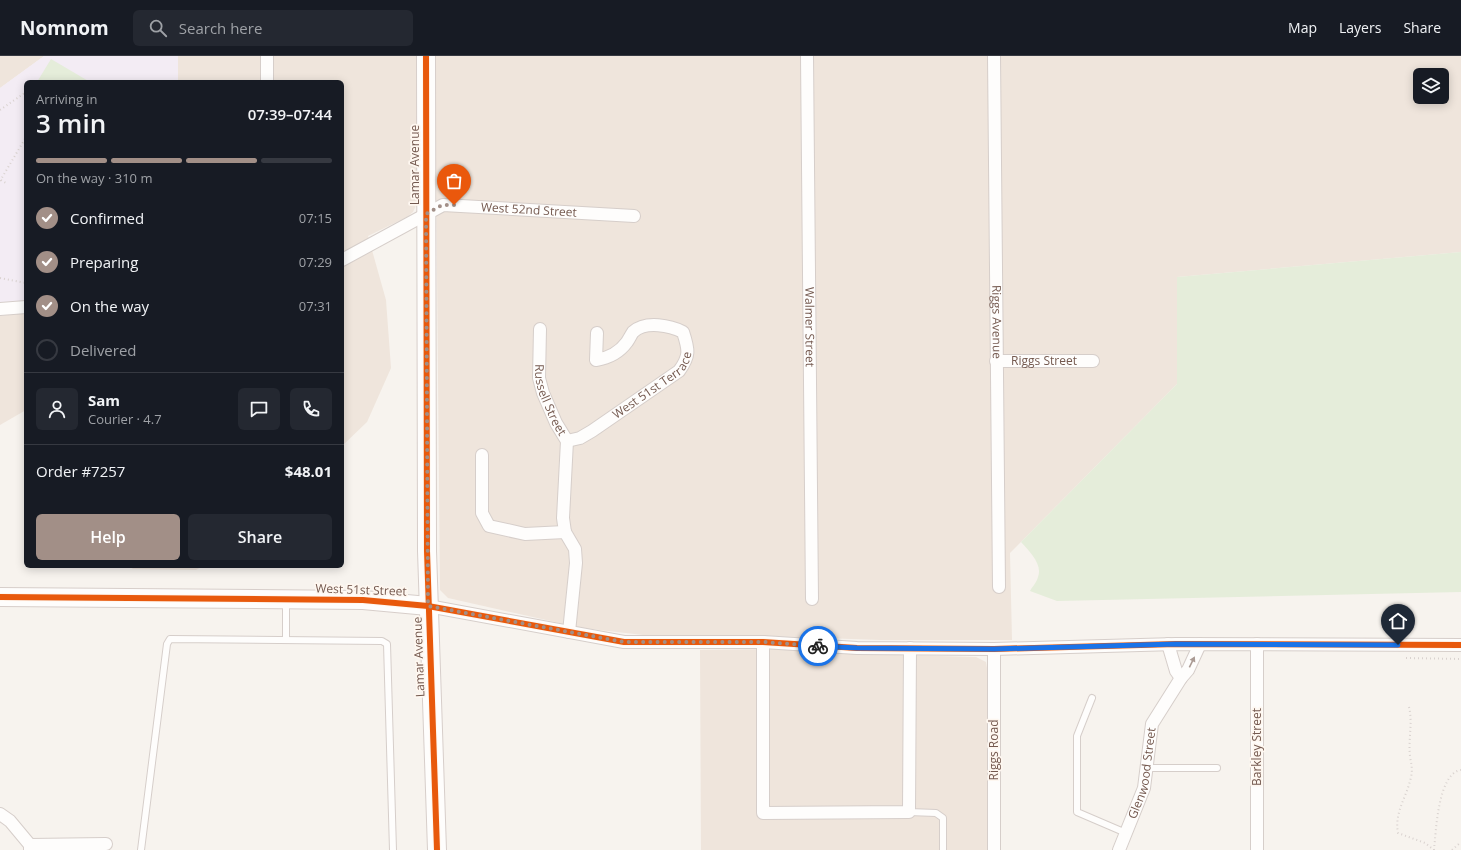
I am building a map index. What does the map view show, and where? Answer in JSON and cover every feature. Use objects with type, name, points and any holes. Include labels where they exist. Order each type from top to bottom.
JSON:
[{"type":"street","points":[[267,56],[267,80]]},
{"type":"street","name":"Lamar Avenue","points":[[426,56],[428,606],[437,850]]},
{"type":"street","name":"Walmer Street","points":[[807,56],[812,599]]},
{"type":"street","name":"Riggs Avenue","points":[[994,56],[999,587]]},
{"type":"street","name":"West 52nd Street","points":[[344,259],[440,206],[447,204],[634,216]]},
{"type":"street","points":[[0,309],[24,307]]},
{"type":"street","name":"West 51st Terrace","points":[[567,441],[580,438],[592,431],[678,371],[687,360],[688,346],[683,332],[673,327],[659,325],[642,327],[634,332],[619,352],[606,359],[596,360],[597,333]]},
{"type":"street","name":"Russell Street","points":[[540,329],[539,378],[543,393],[556,423],[567,441],[563,511],[565,532],[574,549],[576,563],[569,632]]},
{"type":"street","name":"Riggs Street","points":[[996,362],[1093,361]]},
{"type":"street","points":[[482,455],[482,513],[489,526],[525,534],[565,532]]},
{"type":"street","name":"West 51st Street","points":[[0,597],[363,600],[428,606],[624,642],[764,642],[843,647],[994,649],[1168,644],[1461,645]]},
{"type":"street","points":[[764,642],[762,812],[909,812],[910,648]]},
{"type":"street","points":[[1168,644],[1176,671],[1181,678]]},
{"type":"street","name":"Glenwood Street","points":[[1119,850],[1144,788],[1152,724],[1181,678],[1188,670],[1200,644]]},
{"type":"street","name":"Barkley Street","points":[[1257,644],[1257,850]]},
{"type":"street","name":"Riggs Road","points":[[994,649],[994,850]]},
{"type":"street","points":[[0,814],[10,821],[30,848],[106,844]]},
{"type":"lane","points":[[286,599],[286,639]]},
{"type":"lane","points":[[142,850],[167,644],[170,639],[382,641],[387,644],[393,850]]},
{"type":"lane","points":[[1092,698],[1077,736],[1077,812],[1126,833]]},
{"type":"lane","points":[[1147,768],[1217,768]]},
{"type":"lane","points":[[909,812],[936,813],[943,818],[943,850]]},
{"type":"path","points":[[0,110],[24,93]]},
{"type":"path","points":[[6,183],[0,180],[24,140]]},
{"type":"path","points":[[0,278],[24,283]]},
{"type":"path","points":[[1409,707],[1410,758],[1413,766],[1411,778],[1400,805],[1396,824],[1398,833],[1425,843],[1434,850]]},
{"type":"path","points":[[1434,850],[1438,815],[1448,778],[1457,771],[1461,770]]},
{"type":"path","points":[[1452,850],[1461,842]]},
{"type":"shaded area","points":[[0,56],[44,56],[0,88]]},
{"type":"shaded area","points":[[44,56],[178,56],[178,80],[24,80],[24,303],[0,305],[0,88]]},
{"type":"shaded area","points":[[178,56],[416,56],[418,201],[413,212],[407,217],[368,236],[386,300],[391,368],[367,422],[344,444],[344,80],[178,80]]},
{"type":"shaded area","points":[[435,56],[1461,56],[1461,252],[1177,277],[1177,384],[1010,553],[1012,640],[880,640],[766,636],[643,635],[582,628],[448,598],[440,590]]},
{"type":"shaded area","points":[[24,313],[24,411],[0,425],[0,316]]},
{"type":"shaded area","points":[[132,568],[200,568],[196,570]]},
{"type":"shaded area","points":[[780,649],[863,654],[976,657],[986,662],[987,850],[701,850],[700,650]]},
{"type":"green space","points":[[51,59],[87,80],[38,80]]},
{"type":"green space","points":[[1461,252],[1461,592],[1057,601],[1030,591],[1036,583],[1039,567],[1028,549],[1021,542],[1177,384],[1177,277]]},
{"type":"cycle path","points":[[426,56],[427,551],[437,850]]},
{"type":"cycle path","points":[[0,597],[363,600],[428,606],[624,642],[763,642],[857,648],[994,649],[1176,644],[1461,645]]},
{"type":"way so far","points":[[454,205],[442,205],[426,214],[428,606],[624,642],[764,642],[818,646]]},
{"type":"route","points":[[818,646],[857,648],[994,649],[1176,644],[1398,645]]}]
